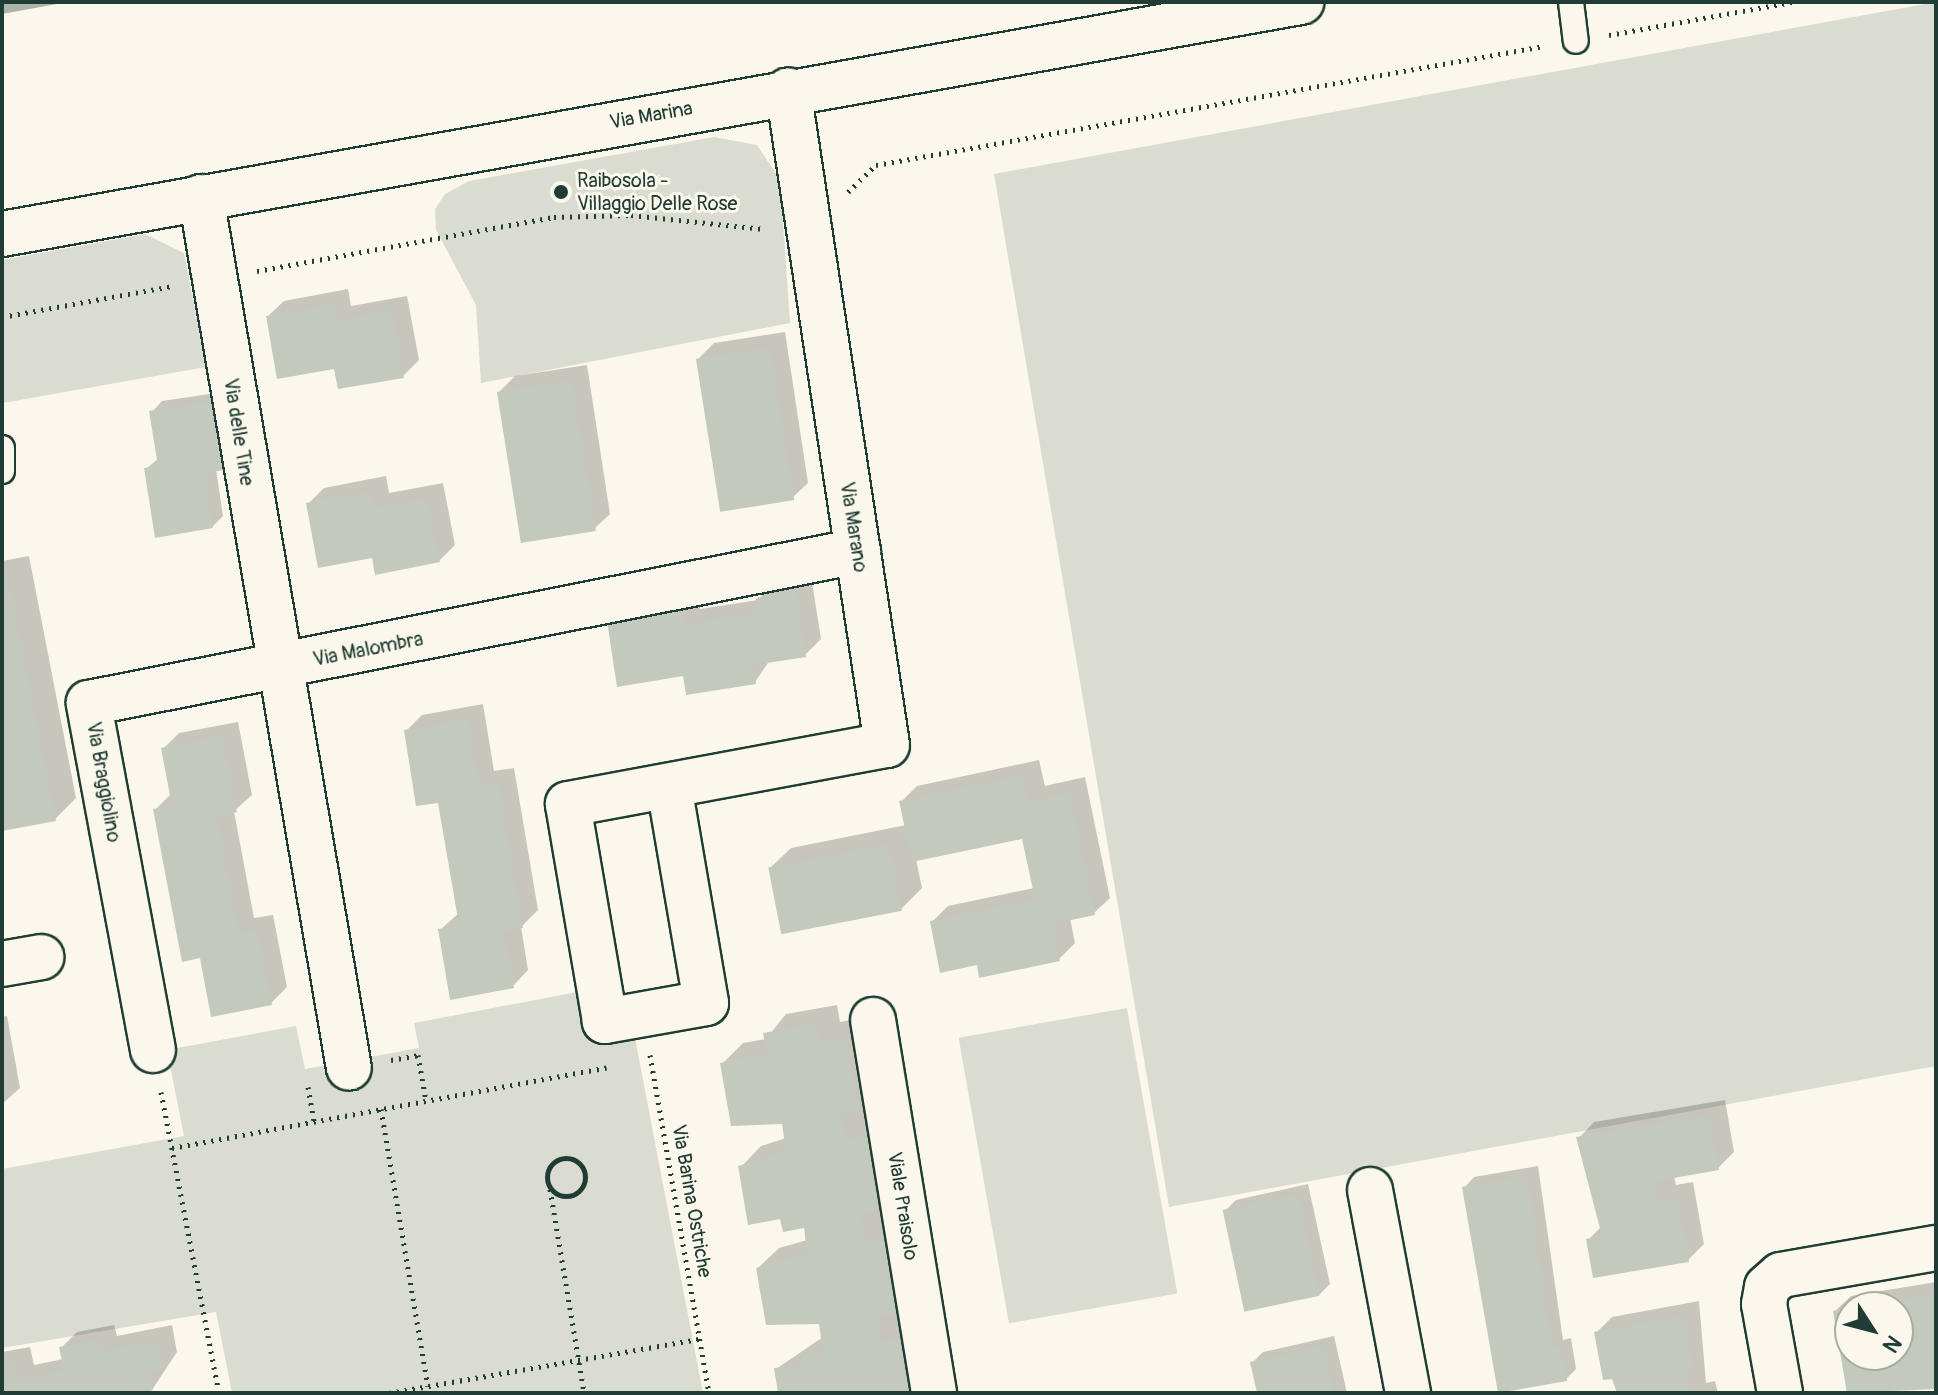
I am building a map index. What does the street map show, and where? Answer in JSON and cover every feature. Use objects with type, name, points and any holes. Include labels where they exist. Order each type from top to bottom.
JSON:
[{"type":"street","name":"Via Marina","points":[[2,234],[788,90],[1301,2]]},
{"type":"street","name":"Via Marano","points":[[669,786],[887,745],[788,90]]},
{"type":"street","name":"Via delle Tine","points":[[201,197],[277,667]]},
{"type":"street","name":"Via Malombra","points":[[277,667],[858,551]]},
{"type":"street","name":"Via Braggiolino","points":[[153,1050],[89,703],[277,667]]},
{"type":"street","points":[[277,667],[349,1068]]},
{"type":"street","points":[[669,786],[706,1003],[605,1021],[568,804],[669,786]]},
{"type":"street","name":"Viale Praisolo","points":[[873,1020],[934,1393]]},
{"type":"street","points":[[1370,1190],[1408,1393]]},
{"type":"street","points":[[1780,1393],[1764,1304],[1767,1287],[1781,1275],[1936,1248]]},
{"type":"lane","points":[[1571,2],[1576,41]]},
{"type":"lane","points":[[2,448],[2,471]]},
{"type":"path","points":[[2,317],[554,217],[808,227],[826,219],[876,165],[1793,2]]},
{"type":"path","name":"Via Barina Ostriche","points":[[643,1014],[709,1393]]},
{"type":"path","points":[[153,1050],[219,1393]]},
{"type":"path","points":[[418,1055],[426,1101]]},
{"type":"path","points":[[636,1061],[651,1059]]},
{"type":"path","points":[[172,1148],[621,1064]]},
{"type":"path","points":[[307,1075],[314,1121]]},
{"type":"path","points":[[381,1109],[428,1386]]},
{"type":"path","points":[[550,1189],[560,1196],[578,1192],[585,1181],[579,1163],[561,1158],[551,1165],[550,1189],[584,1393]]},
{"type":"path","points":[[391,1393],[700,1339]]},
{"type":"shaded area","points":[[2,2],[68,2],[2,14]]},
{"type":"shaded area","points":[[1936,2],[1936,1066],[1169,1207],[994,174]]},
{"type":"shaded area","points":[[714,137],[757,145],[780,180],[790,323],[481,383],[476,305],[436,230],[435,209],[445,194],[469,181]]},
{"type":"shaded area","points":[[145,234],[184,253],[206,367],[3,403],[2,260]]},
{"type":"shaded area","points":[[593,989],[603,1043],[635,1038],[703,1393],[232,1393],[216,1312],[2,1348],[2,1169],[184,1136],[167,1050],[296,1026],[305,1069],[419,1048],[414,1023]]},
{"type":"shaded area","points":[[1127,1008],[1177,1294],[1009,1323],[959,1038]]},
{"type":"building","points":[[333,304],[336,320],[392,310],[404,378],[338,389],[334,369],[277,379],[266,316]]},
{"type":"building","points":[[770,347],[794,500],[720,512],[696,359]]},
{"type":"building","points":[[572,380],[596,531],[521,543],[497,392]]},
{"type":"building","points":[[213,401],[224,470],[205,473],[213,528],[155,538],[144,468],[158,466],[149,411]]},
{"type":"building","points":[[371,491],[374,508],[427,498],[440,562],[375,575],[372,558],[318,568],[306,503]]},
{"type":"building","points":[[8,575],[56,821],[2,831],[2,576]]},
{"type":"building","points":[[796,591],[806,657],[754,665],[756,684],[686,695],[683,676],[617,687],[607,621],[683,609],[685,624],[758,612],[756,598]]},
{"type":"building","points":[[468,719],[479,786],[499,783],[523,928],[504,932],[514,988],[450,1000],[438,929],[459,925],[438,803],[416,806],[404,730]]},
{"type":"building","points":[[223,736],[237,812],[217,817],[239,933],[258,929],[272,1005],[211,1017],[200,958],[182,962],[153,809],[172,806],[161,748]]},
{"type":"building","points":[[1024,775],[1029,801],[1070,792],[1095,915],[1052,924],[1060,961],[979,978],[977,965],[940,973],[930,921],[1035,899],[1022,839],[912,862],[899,801]]},
{"type":"building","points":[[889,844],[902,911],[781,934],[768,867]]},
{"type":"building","points":[[817,1024],[820,1041],[846,1037],[858,1112],[842,1114],[846,1140],[876,1135],[889,1209],[860,1214],[864,1240],[893,1235],[907,1312],[877,1317],[881,1342],[911,1336],[921,1393],[778,1393],[774,1368],[802,1366],[800,1357],[823,1352],[819,1324],[766,1325],[756,1268],[807,1253],[804,1228],[783,1232],[780,1219],[748,1225],[738,1166],[786,1151],[782,1124],[731,1126],[720,1063],[767,1055],[763,1033]]},
{"type":"building","points":[[1710,1115],[1719,1170],[1657,1181],[1660,1199],[1678,1197],[1689,1262],[1593,1278],[1586,1239],[1602,1236],[1576,1137]]},
{"type":"building","points":[[1528,1175],[1552,1349],[1561,1347],[1567,1381],[1498,1393],[1462,1187]]},
{"type":"building","points":[[1298,1194],[1320,1296],[1244,1312],[1223,1210]]},
{"type":"building","points":[[1936,1294],[1936,1389],[1847,1393],[1843,1371],[1914,1371],[1914,1297]]},
{"type":"building","points":[[1684,1315],[1694,1368],[1686,1369],[1690,1393],[1617,1393],[1614,1379],[1603,1380],[1594,1332]]},
{"type":"building","points":[[99,1339],[102,1351],[157,1340],[162,1370],[149,1372],[153,1390],[2,1393],[2,1364],[15,1361],[18,1379],[64,1371],[59,1347]]},
{"type":"building","points":[[1324,1345],[1334,1393],[1257,1393],[1250,1362]]},
{"type":"place","name":"Raibosola - Villaggio Delle Rose","points":[[561,192]]}]
